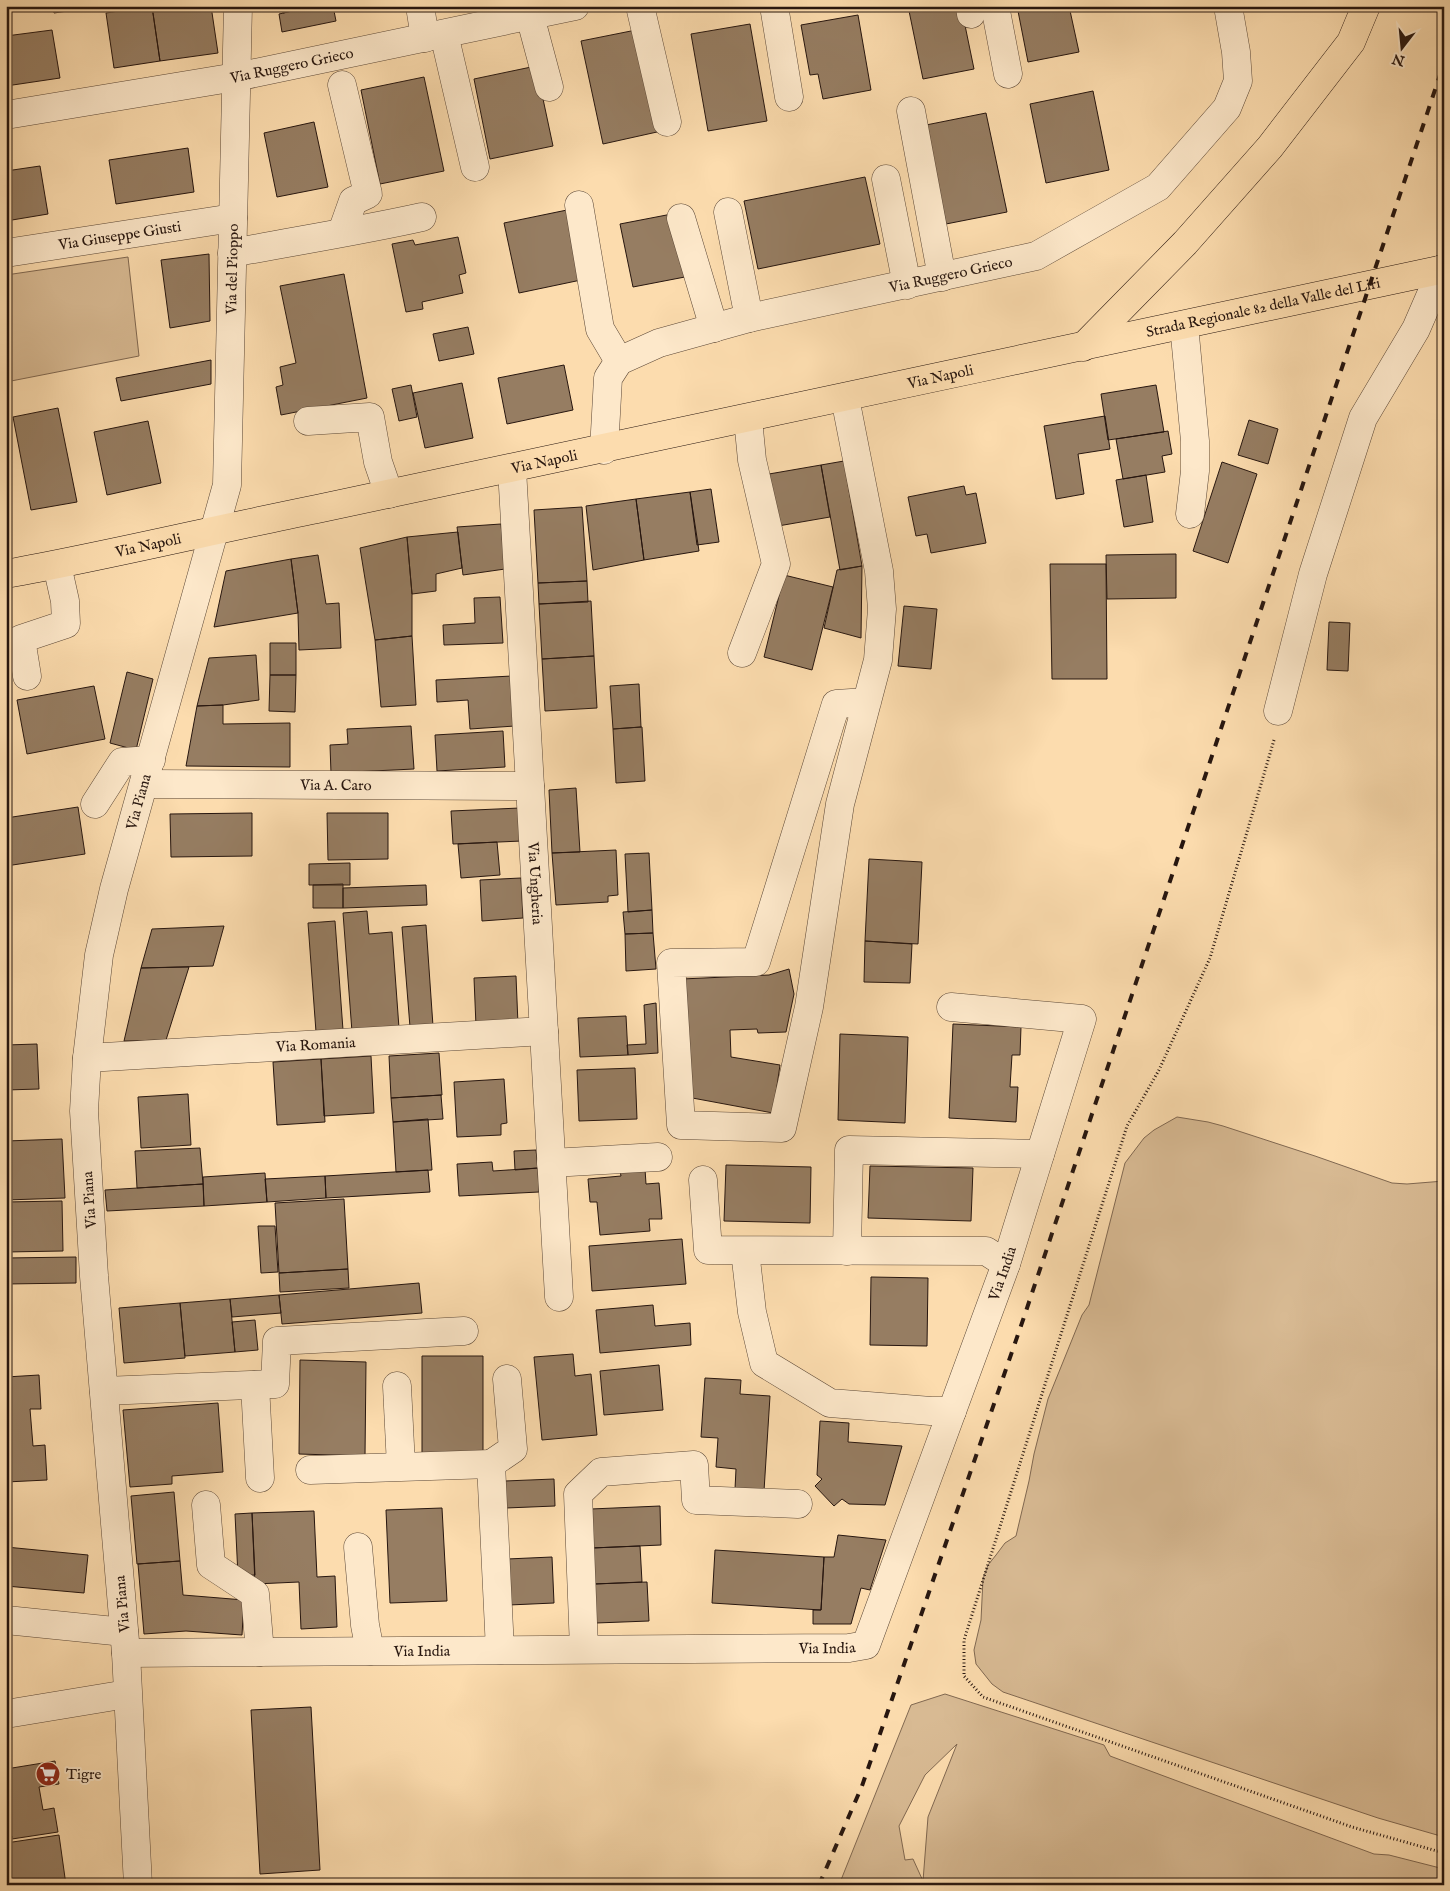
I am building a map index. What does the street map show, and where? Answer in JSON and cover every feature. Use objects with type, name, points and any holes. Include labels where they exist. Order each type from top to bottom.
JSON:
[{"type":"main road","points":[[1083,347],[1185,242],[1270,147],[1351,42],[1366,6]]},
{"type":"main road","name":"Strada Regionale 82 della Valle del Liri","points":[[1083,347],[1443,269]]},
{"type":"main road","name":"Via Napoli","points":[[6,574],[57,565],[215,530],[604,450],[1083,347]]},
{"type":"street","name":"Via del Pioppo","points":[[215,530],[227,485],[238,6]]},
{"type":"street","points":[[420,6],[435,36],[475,167]]},
{"type":"street","name":"Via Ruggero Grieco","points":[[6,115],[236,77],[575,6]]},
{"type":"street","points":[[640,6],[667,122]]},
{"type":"street","points":[[774,6],[789,97]]},
{"type":"street","name":"Via Ruggero Grieco","points":[[619,361],[659,342],[750,318],[1036,256],[1158,187],[1227,108],[1238,81],[1236,52],[1228,6]]},
{"type":"street","points":[[979,9],[1008,74]]},
{"type":"street","points":[[530,16],[549,86]]},
{"type":"street","points":[[342,85],[368,194],[353,201],[342,232]]},
{"type":"street","points":[[910,111],[942,277]]},
{"type":"street","points":[[886,179],[907,284]]},
{"type":"street","points":[[579,205],[600,329],[619,361],[608,378],[604,450]]},
{"type":"street","points":[[728,212],[750,318]]},
{"type":"street","points":[[232,253],[342,232],[364,230],[422,217]]},
{"type":"street","name":"Via Giuseppe Giusti","points":[[6,253],[232,218]]},
{"type":"street","points":[[681,218],[714,328]]},
{"type":"street","points":[[1278,711],[1313,574],[1363,418],[1416,329],[1443,269]]},
{"type":"street","points":[[1184,325],[1195,441],[1195,471],[1190,514]]},
{"type":"street","points":[[845,398],[879,572],[882,609],[878,660],[867,702],[840,804],[809,1007],[782,1128],[681,1125],[671,962],[756,962],[836,704],[867,702]]},
{"type":"street","points":[[308,421],[370,416],[378,462],[389,494]]},
{"type":"street","points":[[742,653],[776,564],[752,460],[748,418]]},
{"type":"street","name":"Via Ungheria","points":[[512,469],[559,1297]]},
{"type":"street","name":"Via Piana","points":[[138,1885],[125,1642],[94,1276],[84,1111],[87,1058],[99,955],[114,890],[215,530]]},
{"type":"street","points":[[27,676],[21,639],[66,624],[65,601],[57,565]]},
{"type":"street","name":"Via A. Caro","points":[[95,804],[122,762],[147,772],[530,786]]},
{"type":"street","name":"Via India","points":[[6,1620],[125,1642],[260,1652],[849,1648],[866,1645],[1006,1264],[1082,1019],[951,1007]]},
{"type":"street","name":"Via Romania","points":[[87,1058],[544,1031]]},
{"type":"street","points":[[847,1251],[848,1150],[1040,1154]]},
{"type":"street","points":[[551,1163],[658,1157]]},
{"type":"street","points":[[703,1180],[708,1250],[986,1251],[1006,1264]]},
{"type":"street","points":[[746,1251],[752,1312],[764,1363],[830,1403],[931,1411],[952,1410]]},
{"type":"street","points":[[260,1478],[265,1384],[277,1341],[464,1331]]},
{"type":"street","points":[[310,1470],[491,1464],[513,1449],[507,1379]]},
{"type":"street","points":[[104,1391],[265,1384]]},
{"type":"street","points":[[397,1386],[401,1466]]},
{"type":"street","points":[[491,1464],[500,1650]]},
{"type":"street","points":[[584,1649],[578,1494],[601,1472],[694,1465],[696,1500],[798,1504]]},
{"type":"street","points":[[206,1505],[211,1565],[255,1594],[260,1652]]},
{"type":"street","points":[[358,1547],[364,1625],[370,1651]]},
{"type":"street","points":[[7,1708],[127,1694]]},
{"type":"path","points":[[1278,711],[1273,742],[1210,958],[1159,1070],[1127,1126],[964,1640],[964,1676],[983,1697],[1352,1827],[1444,1853]]},
{"type":"shaded area","points":[[128,257],[139,356],[6,382],[6,275]]},
{"type":"shaded area","points":[[1177,1117],[1223,1126],[1392,1183],[1407,1184],[1444,1181],[1444,1837],[1378,1818],[1003,1692],[992,1684],[976,1664],[974,1650],[981,1620],[983,1579],[988,1565],[1005,1543],[1016,1536],[1048,1399],[1082,1315],[1089,1305],[1125,1163],[1144,1138]]},
{"type":"shaded area","points":[[945,1694],[1104,1745],[1110,1756],[1374,1854],[1389,1855],[1444,1869],[1444,1885],[839,1885],[911,1705]],"holes":[[[957,1744],[928,1817],[923,1881],[913,1859],[905,1860],[899,1826],[925,1775]]]},
{"type":"building","points":[[53,6],[73,6],[74,10],[54,13]]},
{"type":"building","points":[[152,6],[160,61],[114,68],[106,13]]},
{"type":"building","points":[[211,6],[218,53],[160,61],[152,7]]},
{"type":"building","points":[[282,6],[315,6],[283,13]]},
{"type":"building","points":[[315,6],[333,6],[336,21],[282,32],[279,14]]},
{"type":"building","points":[[908,6],[961,6],[974,69],[923,79]]},
{"type":"building","points":[[1017,6],[1069,6],[1079,52],[1028,62]]},
{"type":"building","points":[[858,15],[871,90],[823,99],[818,74],[810,75],[801,25]]},
{"type":"building","points":[[750,24],[767,121],[708,131],[691,34]]},
{"type":"building","points":[[52,30],[60,78],[6,86],[6,36]]},
{"type":"building","points":[[636,30],[657,132],[603,144],[581,41]]},
{"type":"building","points":[[536,66],[553,146],[490,159],[474,79]]},
{"type":"building","points":[[424,77],[444,171],[380,184],[361,90]]},
{"type":"building","points":[[1093,91],[1109,170],[1046,183],[1030,104]]},
{"type":"building","points":[[986,113],[1007,212],[946,224],[926,125]]},
{"type":"building","points":[[314,122],[328,187],[277,197],[264,133]]},
{"type":"building","points":[[188,148],[194,192],[116,204],[109,160]]},
{"type":"building","points":[[40,166],[48,214],[6,221],[6,171]]},
{"type":"building","points":[[865,177],[880,244],[758,269],[744,201]]},
{"type":"building","points":[[567,210],[581,280],[519,293],[504,223]]},
{"type":"building","points":[[677,213],[690,276],[633,287],[620,224]]},
{"type":"building","points":[[458,237],[466,273],[459,275],[463,293],[422,302],[423,309],[406,312],[392,244],[413,240],[415,245]]},
{"type":"building","points":[[209,254],[210,321],[170,328],[161,260]]},
{"type":"building","points":[[344,274],[367,398],[281,415],[276,387],[283,385],[280,367],[296,363],[280,286]]},
{"type":"building","points":[[468,327],[474,354],[439,361],[433,334]]},
{"type":"building","points":[[211,360],[211,384],[121,401],[116,378]]},
{"type":"building","points":[[564,365],[573,410],[507,424],[498,378]]},
{"type":"building","points":[[462,383],[473,438],[425,448],[413,393]]},
{"type":"building","points":[[411,385],[417,417],[399,421],[392,389]]},
{"type":"building","points":[[1156,385],[1164,432],[1108,440],[1101,394]]},
{"type":"building","points":[[58,408],[77,502],[31,510],[13,417]]},
{"type":"building","points":[[1105,416],[1110,449],[1078,454],[1084,494],[1056,499],[1044,426]]},
{"type":"building","points":[[1249,420],[1278,429],[1268,464],[1238,455]]},
{"type":"building","points":[[148,421],[161,483],[107,495],[94,432]]},
{"type":"building","points":[[1168,431],[1172,454],[1162,456],[1165,472],[1123,479],[1116,439]]},
{"type":"building","points":[[844,461],[862,566],[840,570],[821,465]]},
{"type":"building","points":[[1222,462],[1257,474],[1228,563],[1193,551]]},
{"type":"building","points":[[821,465],[830,517],[778,526],[769,474]]},
{"type":"building","points":[[1146,475],[1153,522],[1124,527],[1116,480]]},
{"type":"building","points":[[964,486],[966,495],[976,493],[986,543],[931,553],[927,534],[916,536],[908,497]]},
{"type":"building","points":[[711,489],[719,542],[697,545],[690,492]]},
{"type":"building","points":[[690,492],[699,551],[644,560],[636,499]]},
{"type":"building","points":[[636,499],[644,560],[593,570],[586,506]]},
{"type":"building","points":[[582,507],[587,581],[538,583],[534,510]]},
{"type":"building","points":[[501,524],[505,569],[463,575],[457,527]]},
{"type":"building","points":[[458,532],[462,568],[436,574],[436,591],[412,594],[407,537]]},
{"type":"building","points":[[407,537],[412,594],[412,636],[375,640],[360,548]]},
{"type":"building","points":[[1176,554],[1176,598],[1107,599],[1106,555]]},
{"type":"building","points":[[318,555],[326,604],[339,603],[341,648],[299,650],[298,613],[291,559]]},
{"type":"building","points":[[291,559],[298,613],[214,627],[226,571]]},
{"type":"building","points":[[1050,564],[1106,564],[1107,679],[1052,679]]},
{"type":"building","points":[[862,566],[861,638],[824,628],[837,570]]},
{"type":"building","points":[[784,575],[833,587],[812,670],[764,657]]},
{"type":"building","points":[[587,581],[588,602],[539,604],[538,583]]},
{"type":"building","points":[[500,597],[503,643],[444,645],[443,625],[475,623],[474,598]]},
{"type":"building","points":[[591,601],[594,656],[542,659],[539,604]]},
{"type":"building","points":[[904,606],[937,609],[931,669],[898,666]]},
{"type":"building","points":[[1329,622],[1350,623],[1348,671],[1327,670]]},
{"type":"building","points":[[412,636],[416,705],[381,707],[375,640]]},
{"type":"building","points":[[270,643],[296,643],[296,675],[270,675]]},
{"type":"building","points":[[256,655],[259,700],[223,705],[197,706],[209,658]]},
{"type":"building","points":[[594,656],[597,708],[545,711],[542,659]]},
{"type":"building","points":[[127,672],[153,679],[136,750],[110,743]]},
{"type":"building","points":[[270,675],[296,675],[295,712],[269,711]]},
{"type":"building","points":[[512,676],[515,726],[470,729],[468,700],[437,702],[436,680]]},
{"type":"building","points":[[639,684],[641,727],[613,729],[610,686]]},
{"type":"building","points":[[94,686],[105,739],[27,754],[17,700]]},
{"type":"building","points":[[223,705],[223,724],[290,723],[290,767],[186,766],[197,706]]},
{"type":"building","points":[[411,726],[414,769],[331,773],[330,745],[348,744],[347,729]]},
{"type":"building","points":[[642,727],[645,781],[616,783],[613,729]]},
{"type":"building","points":[[503,731],[505,767],[437,771],[435,735]]},
{"type":"building","points":[[576,788],[580,852],[552,853],[549,790]]},
{"type":"building","points":[[78,807],[85,854],[6,866],[6,818]]},
{"type":"building","points":[[520,808],[522,841],[453,844],[451,811]]},
{"type":"building","points":[[252,813],[252,856],[171,857],[170,814]]},
{"type":"building","points":[[327,813],[388,813],[388,859],[328,860]]},
{"type":"building","points":[[497,842],[500,875],[461,878],[458,844]]},
{"type":"building","points":[[616,850],[618,895],[608,896],[608,902],[556,905],[552,853]]},
{"type":"building","points":[[649,853],[652,910],[628,912],[625,854]]},
{"type":"building","points":[[869,859],[922,862],[918,944],[865,941]]},
{"type":"building","points":[[350,863],[350,885],[309,885],[309,864]]},
{"type":"building","points":[[521,878],[523,918],[482,921],[480,880]]},
{"type":"building","points":[[343,884],[343,908],[313,908],[313,885]]},
{"type":"building","points":[[426,885],[427,905],[343,908],[343,888]]},
{"type":"building","points":[[652,910],[653,933],[625,934],[623,912]]},
{"type":"building","points":[[367,911],[369,934],[392,932],[399,1028],[352,1032],[343,913]]},
{"type":"building","points":[[335,921],[343,1030],[316,1032],[308,923]]},
{"type":"building","points":[[426,925],[433,1026],[410,1027],[402,927]]},
{"type":"building","points":[[224,926],[213,966],[141,968],[152,929]]},
{"type":"building","points":[[653,933],[656,969],[626,971],[625,934]]},
{"type":"building","points":[[865,941],[912,944],[910,983],[864,982]]},
{"type":"building","points":[[189,967],[166,1040],[124,1041],[141,968]]},
{"type":"building","points":[[789,969],[794,994],[786,1032],[758,1033],[757,1029],[730,1030],[731,1057],[780,1065],[773,1113],[687,1097],[682,979],[769,975]]},
{"type":"building","points":[[516,976],[518,1024],[476,1026],[474,978]]},
{"type":"building","points":[[656,1003],[658,1053],[628,1055],[627,1045],[646,1044],[644,1005]]},
{"type":"building","points":[[626,1016],[628,1055],[580,1057],[578,1018]]},
{"type":"building","points":[[953,1024],[1021,1027],[1020,1055],[1012,1055],[1010,1087],[1018,1087],[1016,1122],[949,1118]]},
{"type":"building","points":[[840,1034],[908,1037],[905,1123],[838,1120]]},
{"type":"building","points":[[37,1044],[39,1089],[6,1090],[6,1045]]},
{"type":"building","points":[[439,1053],[442,1095],[391,1098],[389,1056]]},
{"type":"building","points":[[371,1056],[374,1113],[324,1116],[321,1059]]},
{"type":"building","points":[[321,1059],[325,1122],[277,1125],[273,1062]]},
{"type":"building","points":[[635,1068],[637,1119],[579,1121],[577,1070]]},
{"type":"building","points":[[504,1079],[507,1123],[501,1124],[501,1135],[457,1137],[454,1082]]},
{"type":"building","points":[[188,1094],[191,1145],[141,1148],[138,1097]]},
{"type":"building","points":[[441,1095],[443,1119],[393,1122],[391,1098]]},
{"type":"building","points":[[428,1119],[432,1170],[396,1172],[393,1122]]},
{"type":"building","points":[[62,1139],[65,1198],[6,1200],[6,1141]]},
{"type":"building","points":[[200,1148],[203,1184],[137,1188],[135,1151]]},
{"type":"building","points":[[536,1150],[538,1168],[515,1170],[514,1151]]},
{"type":"building","points":[[492,1162],[493,1171],[538,1168],[539,1192],[459,1196],[457,1164]]},
{"type":"building","points":[[726,1165],[811,1167],[810,1223],[724,1221]]},
{"type":"building","points":[[870,1166],[973,1168],[971,1221],[868,1218]]},
{"type":"building","points":[[645,1169],[646,1184],[659,1183],[662,1219],[649,1219],[650,1231],[600,1235],[597,1202],[590,1202],[588,1179],[621,1176],[620,1171]]},
{"type":"building","points":[[428,1170],[430,1192],[326,1198],[325,1176]]},
{"type":"building","points":[[265,1173],[267,1202],[204,1206],[203,1177]]},
{"type":"building","points":[[325,1176],[326,1198],[267,1202],[265,1179]]},
{"type":"building","points":[[203,1184],[204,1206],[107,1211],[105,1190]]},
{"type":"building","points":[[344,1199],[348,1269],[279,1273],[275,1203]]},
{"type":"building","points":[[62,1201],[63,1251],[6,1252],[6,1202]]},
{"type":"building","points":[[258,1226],[275,1226],[278,1272],[261,1273]]},
{"type":"building","points":[[682,1239],[686,1284],[592,1291],[589,1246]]},
{"type":"building","points":[[76,1257],[76,1283],[6,1284],[6,1258]]},
{"type":"building","points":[[348,1269],[349,1288],[280,1292],[279,1273]]},
{"type":"building","points":[[871,1277],[928,1278],[927,1346],[870,1345]]},
{"type":"building","points":[[419,1283],[422,1313],[282,1324],[279,1295]]},
{"type":"building","points":[[279,1295],[281,1313],[232,1317],[230,1299]]},
{"type":"building","points":[[230,1299],[235,1352],[185,1356],[180,1303]]},
{"type":"building","points":[[180,1303],[185,1358],[124,1363],[119,1308]]},
{"type":"building","points":[[653,1305],[655,1326],[690,1323],[691,1345],[600,1353],[596,1310]]},
{"type":"building","points":[[255,1320],[258,1350],[235,1352],[232,1322]]},
{"type":"building","points":[[573,1354],[575,1376],[591,1374],[597,1435],[542,1440],[534,1357]]},
{"type":"building","points":[[422,1356],[483,1356],[483,1453],[422,1453]]},
{"type":"building","points":[[300,1360],[366,1362],[365,1456],[299,1454]]},
{"type":"building","points":[[659,1365],[663,1410],[604,1415],[600,1371]]},
{"type":"building","points":[[39,1375],[41,1409],[30,1409],[33,1446],[45,1445],[47,1480],[6,1482],[6,1377]]},
{"type":"building","points":[[705,1378],[741,1380],[740,1394],[770,1396],[764,1491],[735,1489],[736,1469],[716,1467],[718,1438],[701,1437]]},
{"type":"building","points":[[218,1403],[223,1472],[172,1476],[172,1484],[130,1487],[123,1410]]},
{"type":"building","points":[[820,1421],[849,1423],[848,1442],[902,1446],[885,1505],[849,1504],[842,1499],[834,1506],[815,1486],[822,1479],[817,1475]]},
{"type":"building","points":[[554,1479],[555,1506],[506,1508],[505,1481]]},
{"type":"building","points":[[174,1492],[180,1561],[137,1564],[131,1496]]},
{"type":"building","points":[[660,1506],[661,1545],[592,1548],[591,1509]]},
{"type":"building","points":[[442,1508],[447,1601],[390,1603],[386,1510]]},
{"type":"building","points":[[314,1511],[317,1577],[335,1576],[337,1627],[301,1629],[299,1582],[255,1584],[252,1513]]},
{"type":"building","points":[[252,1513],[255,1575],[238,1576],[235,1514]]},
{"type":"building","points":[[838,1535],[886,1540],[870,1590],[861,1588],[851,1624],[813,1624],[813,1610],[821,1610],[824,1557],[834,1557]]},
{"type":"building","points":[[640,1546],[642,1582],[594,1584],[592,1548]]},
{"type":"building","points":[[6,1547],[88,1555],[84,1593],[6,1586]]},
{"type":"building","points":[[715,1550],[824,1557],[821,1610],[712,1603]]},
{"type":"building","points":[[552,1557],[554,1603],[509,1605],[507,1559]]},
{"type":"building","points":[[180,1561],[183,1595],[244,1600],[242,1635],[186,1631],[144,1634],[138,1564]]},
{"type":"building","points":[[647,1582],[649,1621],[596,1623],[594,1584]]},
{"type":"building","points":[[311,1707],[320,1870],[260,1874],[251,1710]]},
{"type":"building","points":[[55,1761],[59,1784],[39,1787],[43,1810],[54,1808],[58,1832],[12,1839],[12,1836],[6,1837],[6,1769]]},
{"type":"building","points":[[59,1835],[66,1885],[11,1885],[6,1843]]},
{"type":"railway","points":[[819,1885],[862,1786],[1024,1317],[1444,63]]},
{"type":"place","name":"Tigre","points":[[48,1774]]}]
